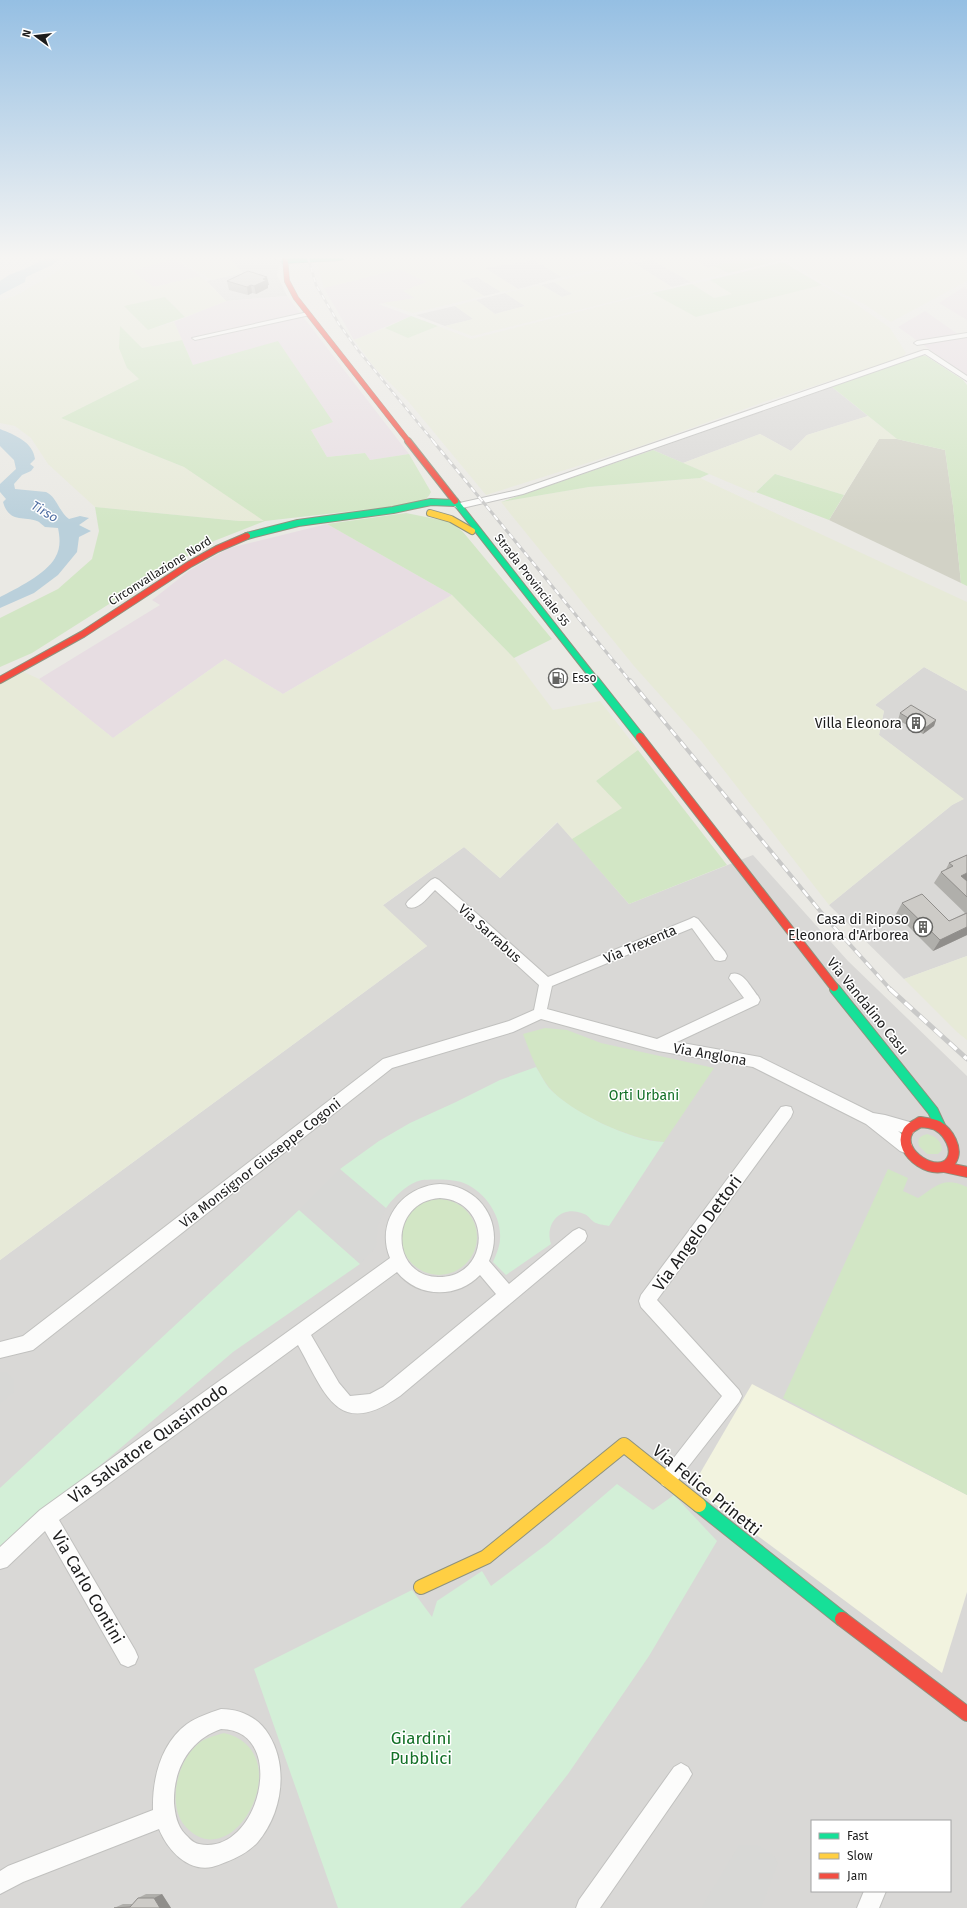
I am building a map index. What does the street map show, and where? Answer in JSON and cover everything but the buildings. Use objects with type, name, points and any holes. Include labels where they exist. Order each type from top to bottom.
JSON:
[{"type":"main road","name":"Strada Provinciale 55","points":[[335,347],[366,386],[431,473],[494,550],[736,862]]},
{"type":"main road","points":[[431,473],[437,491],[435,498],[431,502]]},
{"type":"main road","name":"Circonvallazione Nord","points":[[0,680],[83,634],[190,564],[252,534],[298,523],[393,510],[431,502],[457,505]]},
{"type":"main road","name":"Circonvallazione Nord","points":[[393,510],[430,513],[443,511],[457,505]]},
{"type":"main road","points":[[430,513],[459,522],[494,550]]},
{"type":"main road","name":"Via Vandalino Casu","points":[[736,862],[933,1111],[940,1126]]},
{"type":"main road","points":[[918,1092],[917,1118],[905,1134],[905,1146],[910,1155],[925,1166],[933,1168],[944,1167],[967,1172]]},
{"type":"main road","points":[[917,1118],[940,1126],[953,1138],[960,1149],[954,1161],[944,1167]]},
{"type":"main road","name":"Via Felice Prinetti","points":[[421,1587],[486,1557],[624,1445],[860,1633],[967,1714]]},
{"type":"street","points":[[457,505],[520,492],[926,351],[967,379]]},
{"type":"street","name":"Via Sarrabus","points":[[412,904],[435,883],[546,983]]},
{"type":"street","name":"Via Trexenta","points":[[546,983],[694,922],[720,956]]},
{"type":"street","points":[[658,1045],[753,1000],[736,978]]},
{"type":"street","points":[[540,1013],[546,983]]},
{"type":"street","name":"Via Anglona","points":[[540,1013],[658,1045],[754,1061],[871,1119],[905,1146]]},
{"type":"street","name":"Via Monsignor Giuseppe Cogoni","points":[[0,1350],[27,1344],[388,1063],[513,1026],[540,1013]]},
{"type":"street","name":"Via Angelo Dettori","points":[[668,1479],[733,1396],[647,1301],[786,1112]]},
{"type":"street","name":"Via Anglona","points":[[871,1119],[885,1121],[917,1118]]},
{"type":"street","points":[[435,1191],[454,1192],[470,1200],[482,1214],[488,1230],[486,1249],[480,1263],[463,1278],[443,1284],[425,1282],[407,1273],[398,1262],[391,1242],[394,1224],[402,1209],[418,1197],[435,1191]]},
{"type":"street","points":[[301,1333],[334,1391],[343,1402],[354,1404],[370,1403],[382,1399],[579,1236]]},
{"type":"street","name":"Via Salvatore Quasimodo","points":[[0,1560],[47,1517],[398,1262]]},
{"type":"street","points":[[480,1263],[508,1296]]},
{"type":"street","name":"Via Carlo Contini","points":[[47,1517],[128,1657]]},
{"type":"street","points":[[221,1719],[237,1720],[252,1728],[263,1742],[270,1760],[271,1781],[268,1803],[258,1825],[242,1843],[224,1854],[204,1857],[198,1855],[187,1850],[173,1836],[165,1816],[163,1795],[167,1773],[176,1753],[189,1736],[204,1724],[221,1719]]},
{"type":"street","points":[[587,1908],[681,1774]]},
{"type":"street","points":[[0,1883],[16,1874],[165,1816]]},
{"type":"street","points":[[868,1908],[875,1892]]},
{"type":"shaded area","points":[[0,347],[123,347],[127,368],[139,379],[61,418],[184,467],[265,521],[239,521],[95,507],[48,464],[31,438],[15,426],[0,423]]},
{"type":"shaded area","points":[[185,347],[326,347],[409,454],[370,460],[365,453],[327,457],[311,430],[333,421],[193,365]]},
{"type":"shaded area","points":[[359,347],[902,347],[906,353],[901,358],[764,402],[638,447],[486,495],[408,401],[375,368]]},
{"type":"shaded area","points":[[926,347],[967,347],[967,376]]},
{"type":"shaded area","points":[[832,387],[868,416],[807,435],[791,451],[760,434],[683,463],[653,450]]},
{"type":"shaded area","points":[[868,416],[897,439],[879,439],[844,495],[776,474],[754,493],[683,463],[760,434],[791,451],[807,435]]},
{"type":"shaded area","points":[[879,439],[897,439],[945,450],[953,506],[961,583],[829,520]]},
{"type":"shaded area","points":[[700,478],[967,602],[967,691],[924,667],[875,705],[884,711],[879,735],[964,799],[952,805],[829,905],[702,742],[634,666],[501,502],[589,487]]},
{"type":"shaded area","points":[[327,524],[452,595],[283,694],[225,659],[113,738],[39,679],[160,605],[152,600],[190,570],[229,548]]},
{"type":"shaded area","points":[[452,595],[514,658],[553,710],[600,701],[638,750],[596,781],[623,808],[572,839],[557,822],[500,878],[464,847],[383,905],[427,946],[0,1260],[0,683],[24,672],[39,679],[113,738],[225,659],[283,694]]},
{"type":"shaded area","points":[[924,667],[967,691],[967,956],[904,979],[829,905],[952,805],[963,799],[879,735],[884,711],[875,705]]},
{"type":"shaded area","points":[[558,822],[629,904],[753,855],[848,961],[967,1076],[967,1908],[0,1908],[0,1260],[427,946],[382,906],[464,847],[500,878]]},
{"type":"shaded area","points":[[967,956],[967,1040],[957,1032],[904,979]]},
{"type":"shaded area","points":[[340,1169],[386,1208],[378,1225],[376,1247],[360,1264],[299,1210]]},
{"type":"shaded area","points":[[0,1372],[7,1372],[14,1380],[14,1392],[0,1404]]},
{"type":"shaded area","points":[[752,1384],[967,1495],[967,1592],[942,1673],[692,1487]]},
{"type":"shaded area","points":[[739,1845],[758,1845],[773,1855],[778,1863],[761,1908],[701,1908]]},
{"type":"green space","points":[[185,347],[193,365],[257,347],[282,347],[333,422],[311,430],[327,457],[365,453],[370,460],[409,454],[431,492],[424,500],[406,505],[265,521],[214,541],[158,573],[32,653],[0,667],[0,618],[58,589],[92,559],[99,531],[95,507],[239,521],[264,521],[184,467],[61,418],[139,379],[127,368],[119,348]]},
{"type":"green space","points":[[918,356],[926,356],[963,380],[967,385],[967,586],[961,583],[953,506],[945,450],[897,439],[832,387]]},
{"type":"green space","points":[[653,450],[709,474],[700,478],[589,487],[501,502]]},
{"type":"green space","points":[[775,474],[844,495],[829,520],[756,492]]},
{"type":"green space","points":[[406,513],[451,522],[463,532],[552,639],[514,658],[452,595],[327,524]]},
{"type":"green space","points":[[638,750],[727,865],[629,904],[572,839],[622,808],[596,781]]},
{"type":"green space","name":"Orti Urbani","points":[[545,1028],[567,1030],[601,1043],[714,1068],[664,1142],[651,1140],[635,1136],[601,1123],[569,1105],[557,1096],[540,1074],[523,1034]]},
{"type":"green space","points":[[536,1067],[549,1088],[559,1097],[586,1115],[602,1124],[635,1137],[664,1142],[609,1226],[595,1223],[585,1215],[576,1212],[562,1214],[557,1217],[550,1229],[551,1244],[506,1275],[493,1262],[499,1248],[500,1230],[498,1221],[490,1204],[477,1190],[469,1185],[453,1180],[422,1180],[412,1184],[402,1191],[386,1208],[340,1169],[379,1141],[410,1123],[500,1080]]},
{"type":"green space","points":[[927,1134],[933,1136],[941,1144],[942,1150],[938,1154],[927,1154],[919,1146],[918,1141],[920,1138]]},
{"type":"green space","points":[[888,1169],[908,1178],[903,1191],[918,1198],[936,1186],[946,1182],[952,1182],[967,1187],[967,1495],[783,1398]]},
{"type":"green space","points":[[432,1199],[446,1199],[460,1205],[471,1216],[477,1230],[477,1244],[474,1252],[466,1264],[460,1269],[446,1275],[432,1275],[418,1269],[407,1258],[401,1244],[401,1230],[407,1216],[418,1205]]},
{"type":"green space","points":[[299,1210],[360,1264],[233,1352],[0,1551],[0,1488]]},
{"type":"green space","name":"Giardini Pubblici","points":[[617,1484],[653,1510],[674,1495],[717,1541],[649,1656],[568,1774],[479,1888],[460,1908],[338,1908],[254,1669],[412,1590],[432,1617],[437,1601],[482,1571],[491,1586],[547,1544]]},
{"type":"green space","points":[[224,1733],[246,1744],[257,1763],[258,1785],[252,1807],[239,1825],[223,1837],[204,1839],[185,1826],[180,1817],[176,1807],[177,1784],[184,1762],[190,1752],[203,1741]]},
{"type":"water","name":"Tirso","points":[[0,429],[22,440],[34,453],[35,459],[30,464],[34,467],[31,471],[22,475],[14,484],[15,489],[46,492],[50,494],[69,519],[80,516],[89,518],[79,525],[91,531],[79,537],[77,552],[58,575],[34,593],[0,608],[0,597],[38,575],[51,564],[58,550],[60,539],[58,528],[45,527],[37,521],[17,518],[6,509],[3,502],[6,499],[0,492],[0,484],[16,469],[14,460],[0,446]]},
{"type":"railway","points":[[356,347],[434,442]]},
{"type":"railway","points":[[433,441],[630,681]]},
{"type":"railway","points":[[630,680],[825,917],[891,989]]},
{"type":"railway","points":[[891,989],[967,1059]]},
{"type":"traffic: fast","points":[[455,501],[640,737]]},
{"type":"traffic: fast","points":[[247,536],[298,523],[393,510],[431,502],[455,503]]},
{"type":"traffic: fast","points":[[834,987],[933,1111],[940,1126]]},
{"type":"traffic: fast","points":[[699,1505],[842,1619]]},
{"type":"traffic: slow","points":[[430,513],[451,519],[472,531]]},
{"type":"traffic: slow","points":[[421,1587],[486,1557],[624,1445],[699,1505]]},
{"type":"traffic: jam","points":[[334,347],[455,501]]},
{"type":"traffic: jam","points":[[0,680],[83,634],[190,564],[217,549],[247,536]]},
{"type":"traffic: jam","points":[[640,737],[834,987]]},
{"type":"traffic: jam","points":[[920,1122],[936,1125],[946,1133],[952,1143],[954,1154],[950,1163],[942,1167],[933,1167],[922,1163],[913,1156],[907,1148],[905,1139],[909,1130],[920,1122]]},
{"type":"traffic: jam","points":[[944,1167],[967,1172]]},
{"type":"traffic: jam","points":[[842,1619],[967,1714]]},
{"type":"place","name":"Esso","points":[[558,678]]},
{"type":"place","name":"Villa Eleonora","points":[[916,723]]},
{"type":"place","name":"Casa di Riposo Eleonora d'Arborea","points":[[923,927]]}]
